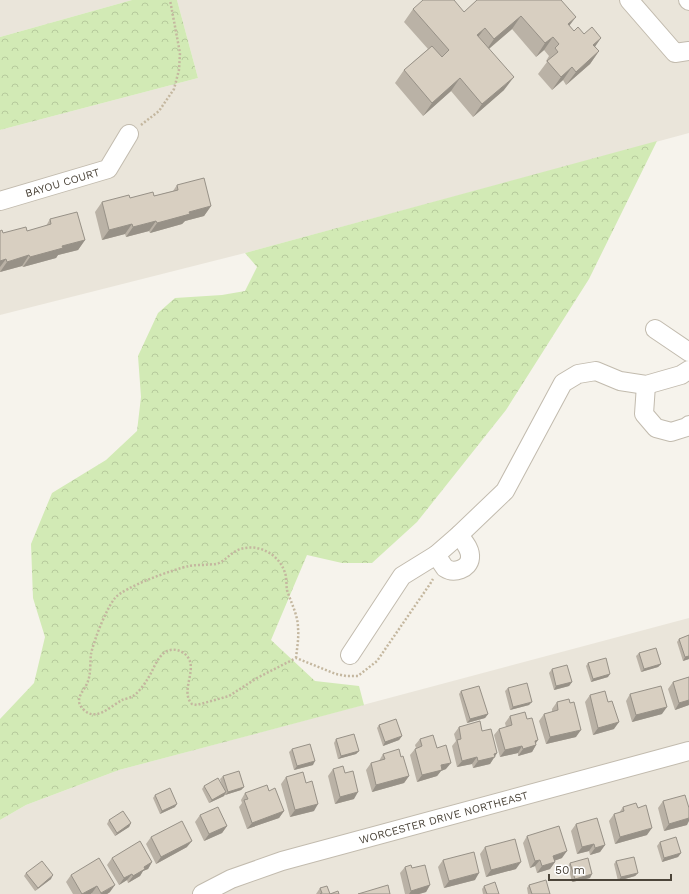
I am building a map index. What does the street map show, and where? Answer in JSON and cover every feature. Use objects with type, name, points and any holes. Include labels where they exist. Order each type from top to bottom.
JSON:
[{"type":"street","points":[[629,0],[675,53],[689,52]]},
{"type":"street","name":"BAYOU COURT","points":[[0,200],[108,169],[129,134]]},
{"type":"street","points":[[655,329],[689,352]]},
{"type":"street","points":[[350,655],[402,576],[438,558],[459,535],[505,491],[563,383],[578,374],[596,371],[620,381],[646,385],[686,378]]},
{"type":"street","points":[[646,385],[644,414],[656,428],[671,432],[688,427],[689,425]]},
{"type":"street","points":[[438,558],[444,567],[450,570],[456,571],[467,565],[470,558],[469,550],[459,535]]},
{"type":"street","name":"WORCESTER DRIVE NORTHEAST","points":[[202,894],[231,879],[282,860],[689,751]]},
{"type":"path","points":[[129,134],[159,111],[174,89],[179,70],[180,53],[170,0]]},
{"type":"path","points":[[296,658],[298,628],[287,589],[286,574],[282,564],[273,554],[259,549],[245,548],[231,553],[218,563],[188,566],[137,584],[124,590],[115,598],[93,644],[88,681],[80,694],[80,703],[84,710],[90,714],[97,714],[104,712],[122,700],[134,696],[147,680],[160,657],[166,651],[174,649],[182,652],[189,658],[191,665],[187,694],[188,701],[197,705],[228,696],[257,678],[296,658],[336,674],[358,676],[377,661],[430,584],[438,558]]},
{"type":"shaded area","points":[[0,0],[132,0],[0,37]]},
{"type":"shaded area","points":[[177,0],[689,0],[689,133],[245,253],[0,315],[0,130],[198,78]]},
{"type":"shaded area","points":[[689,618],[689,894],[0,894],[0,820],[26,805],[119,770]]},
{"type":"green space","points":[[132,0],[177,0],[198,78],[0,130],[0,37]]},
{"type":"green space","points":[[657,141],[589,279],[506,410],[417,522],[372,563],[342,563],[307,555],[271,640],[315,681],[359,686],[364,705],[119,770],[26,805],[0,820],[0,719],[34,683],[45,637],[33,598],[31,544],[52,493],[106,460],[137,431],[141,397],[138,356],[158,313],[175,298],[222,295],[245,291],[257,267],[245,253]]},
{"type":"building","points":[[423,0],[454,0],[464,12],[477,0],[561,0],[576,17],[568,24],[574,31],[578,27],[584,34],[592,27],[601,38],[593,45],[599,51],[576,72],[572,67],[561,77],[547,61],[558,52],[555,48],[559,44],[553,37],[545,43],[521,16],[494,39],[485,28],[477,35],[514,77],[482,104],[460,78],[432,103],[404,70],[432,46],[442,57],[449,50],[413,9]]},
{"type":"building","points":[[204,178],[211,206],[189,212],[190,214],[157,223],[156,221],[133,227],[132,224],[109,230],[102,202],[129,195],[130,198],[153,192],[154,196],[178,190],[177,185]]},
{"type":"building","points":[[77,212],[85,240],[30,257],[29,255],[7,262],[6,259],[0,261],[0,231],[2,230],[3,233],[26,227],[27,231],[51,224],[50,219]]},
{"type":"building","points":[[689,635],[689,656],[685,657],[679,639]]},
{"type":"building","points":[[656,648],[661,664],[644,669],[639,653]]},
{"type":"building","points":[[606,658],[610,674],[593,679],[588,663]]},
{"type":"building","points":[[567,665],[572,682],[556,686],[552,669]]},
{"type":"building","points":[[689,677],[689,700],[679,703],[673,682]]},
{"type":"building","points":[[527,683],[532,702],[513,707],[508,688]]},
{"type":"building","points":[[479,686],[488,714],[470,719],[461,691]]},
{"type":"building","points":[[661,686],[667,707],[636,715],[630,694]]},
{"type":"building","points":[[605,691],[608,702],[612,701],[619,722],[598,728],[590,695]]},
{"type":"building","points":[[569,699],[570,703],[574,702],[581,730],[550,737],[544,714],[558,710],[557,702]]},
{"type":"building","points":[[525,712],[527,719],[532,718],[538,740],[535,741],[536,745],[523,749],[522,746],[505,750],[499,729],[512,725],[510,716]]},
{"type":"building","points":[[396,719],[402,736],[385,742],[379,725]]},
{"type":"building","points":[[480,721],[482,731],[491,729],[497,753],[494,754],[495,757],[478,761],[477,757],[462,761],[457,740],[461,739],[459,727]]},
{"type":"building","points":[[354,734],[359,751],[341,756],[336,739]]},
{"type":"building","points":[[433,735],[437,748],[446,745],[451,763],[441,765],[442,770],[422,775],[415,749],[422,746],[420,739]]},
{"type":"building","points":[[310,744],[315,761],[297,766],[292,749]]},
{"type":"building","points":[[399,749],[401,757],[403,756],[409,776],[376,785],[371,763],[385,759],[383,754]]},
{"type":"building","points":[[343,766],[345,773],[353,771],[358,792],[340,797],[333,769]]},
{"type":"building","points":[[239,771],[244,787],[228,792],[223,776]]},
{"type":"building","points":[[303,772],[306,783],[312,781],[318,804],[295,810],[286,777]]},
{"type":"building","points":[[218,778],[226,792],[212,800],[204,786]]},
{"type":"building","points":[[267,785],[269,791],[275,788],[284,811],[252,823],[244,800],[248,799],[245,793]]},
{"type":"building","points":[[170,788],[177,804],[162,811],[155,795]]},
{"type":"building","points":[[685,795],[689,808],[689,818],[669,824],[663,801]]},
{"type":"building","points":[[636,803],[638,808],[646,805],[652,828],[620,837],[614,814],[624,811],[623,807]]},
{"type":"building","points":[[218,807],[227,826],[209,834],[200,815]]},
{"type":"building","points":[[123,811],[131,823],[117,833],[109,820]]},
{"type":"building","points":[[597,818],[605,845],[595,848],[594,844],[582,847],[576,824]]},
{"type":"building","points":[[182,821],[192,841],[161,857],[151,837]]},
{"type":"building","points":[[559,826],[567,851],[553,856],[555,862],[542,866],[540,860],[535,861],[527,836]]},
{"type":"building","points":[[676,837],[681,853],[664,858],[660,842]]},
{"type":"building","points":[[515,839],[521,862],[491,870],[485,847]]},
{"type":"building","points":[[140,841],[152,862],[144,867],[145,869],[133,876],[132,874],[124,878],[112,858]]},
{"type":"building","points":[[474,852],[479,873],[449,881],[443,860]]},
{"type":"building","points":[[634,857],[638,873],[621,877],[616,861]]},
{"type":"building","points":[[99,858],[115,885],[101,893],[97,886],[82,894],[71,875]]},
{"type":"building","points":[[588,858],[592,874],[575,879],[570,863]]},
{"type":"building","points":[[42,861],[53,875],[38,888],[26,873]]},
{"type":"building","points":[[411,865],[412,868],[425,865],[430,885],[411,891],[405,867]]},
{"type":"building","points":[[546,880],[550,894],[532,894],[529,885]]},
{"type":"building","points":[[495,882],[499,894],[487,894],[484,886]]},
{"type":"building","points":[[388,885],[390,894],[358,894]]},
{"type":"building","points":[[327,886],[330,894],[320,894],[322,893],[320,888]]},
{"type":"building","points":[[338,891],[339,894],[330,894]]}]
